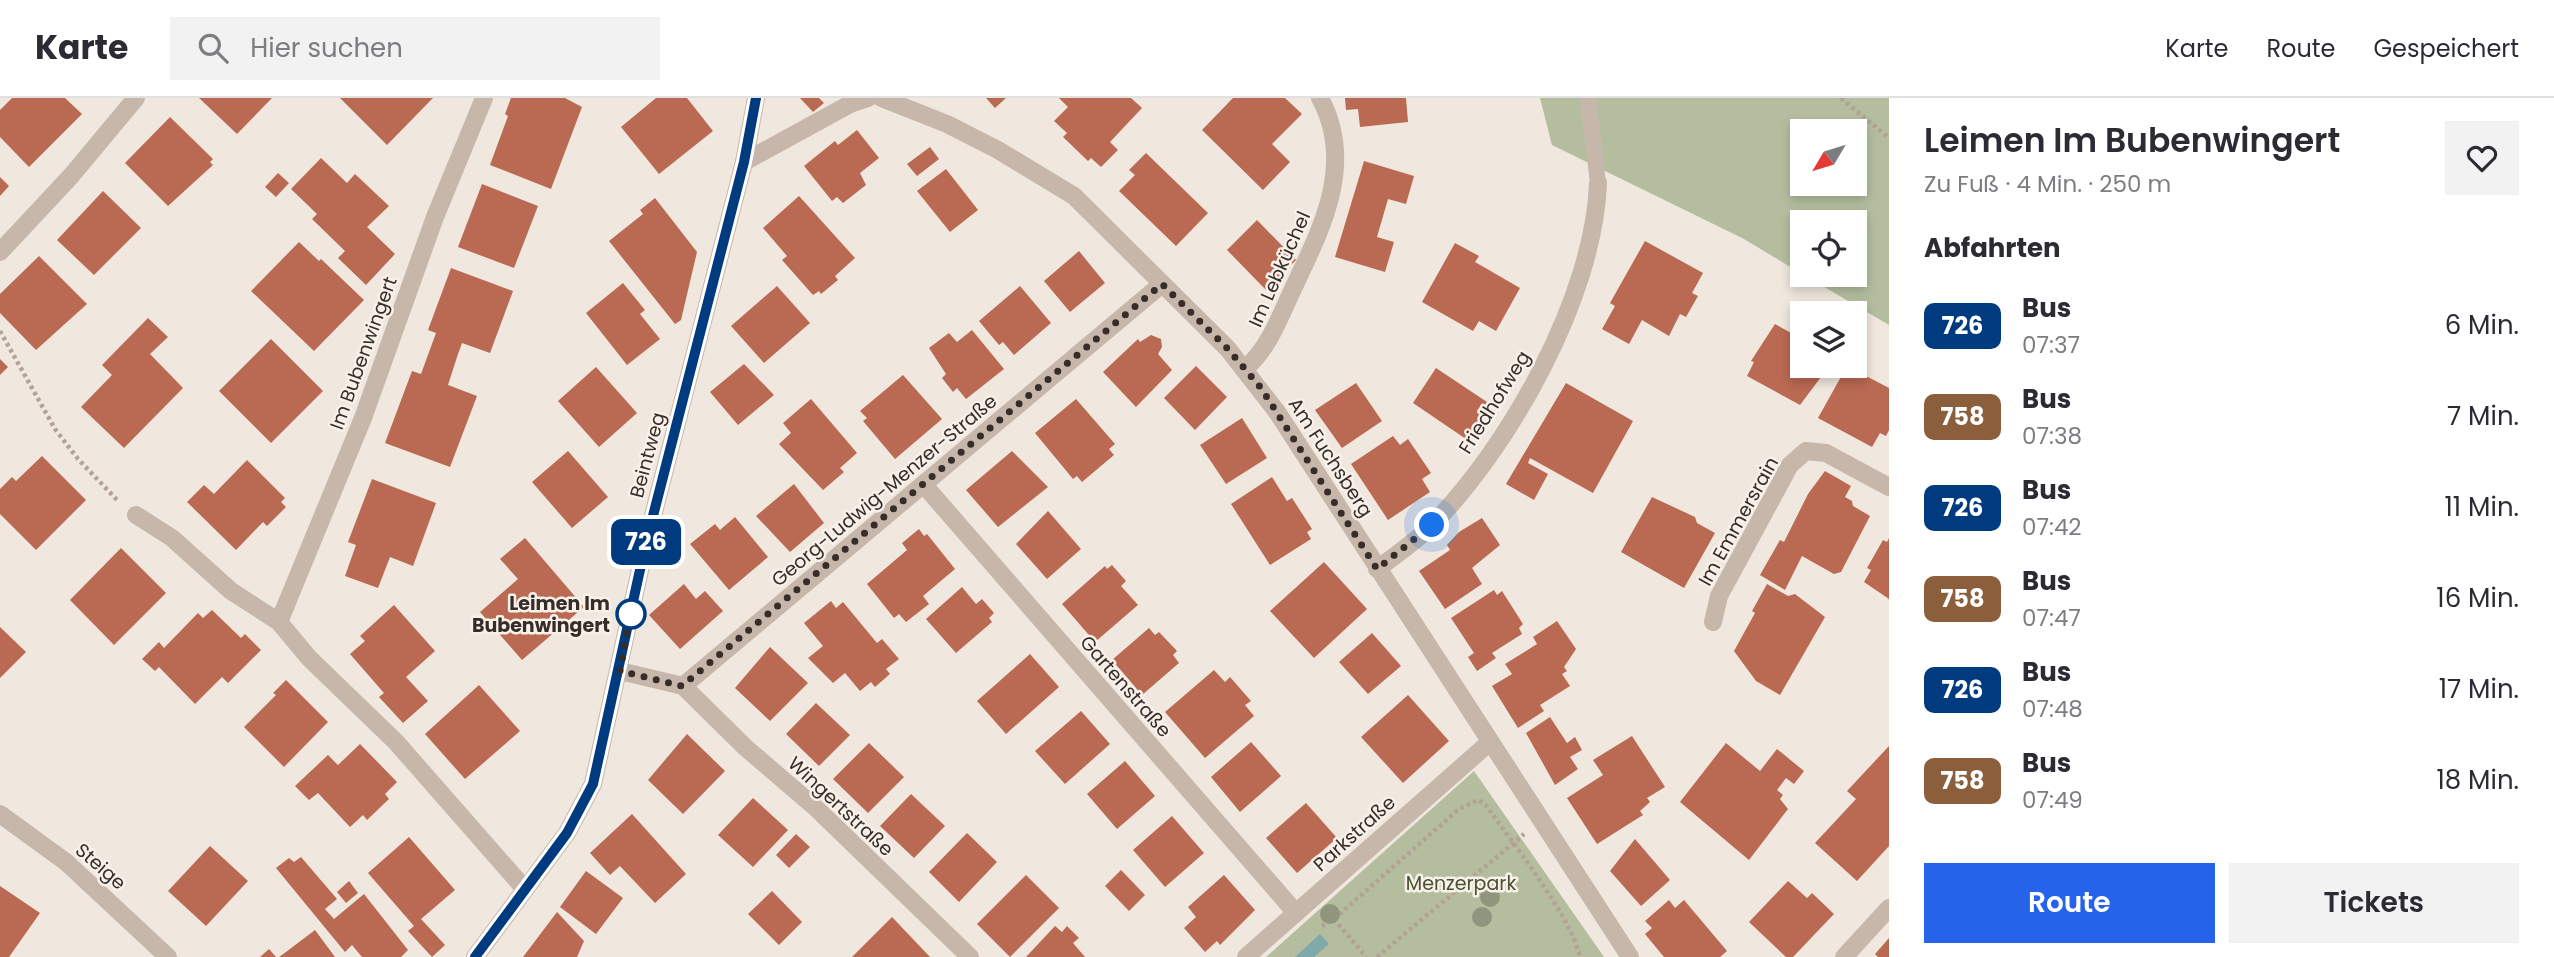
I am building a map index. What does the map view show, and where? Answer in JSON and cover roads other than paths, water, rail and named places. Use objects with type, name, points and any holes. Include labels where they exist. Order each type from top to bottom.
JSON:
[{"type":"street","points":[[0,251],[72,176],[136,98]]},
{"type":"street","name":"Im Bubenwingert","points":[[279,622],[363,418],[435,217],[484,98]]},
{"type":"street","name":"Beintweg","points":[[475,957],[567,833],[593,784],[620,671],[645,547],[744,162],[756,98]]},
{"type":"street","points":[[744,162],[850,104],[868,98]]},
{"type":"street","name":"Am Fuchsberg","points":[[881,98],[947,124],[1066,191],[1246,368],[1630,957]]},
{"type":"street","name":"Im Lebküchel","points":[[1246,368],[1269,341],[1326,216],[1334,174],[1335,136],[1332,122],[1320,98]]},
{"type":"street","name":"Friedhofweg","points":[[1377,569],[1432,525],[1480,466],[1536,381],[1579,287],[1597,219],[1598,183]]},
{"type":"street","name":"Georg-Ludwig-Menzer-Straße","points":[[682,686],[1162,284]]},
{"type":"street","name":"Im Emmersrain","points":[[1713,622],[1719,596],[1790,465],[1806,451],[1826,453],[1889,487]]},
{"type":"street","name":"Gartenstraße","points":[[924,485],[1296,913]]},
{"type":"street","points":[[136,515],[172,538],[231,591],[279,622],[309,658],[396,742],[524,888]]},
{"type":"street","points":[[620,671],[682,686]]},
{"type":"street","name":"Wingertstraße","points":[[682,686],[746,748],[816,808],[970,957]]},
{"type":"street","name":"Parkstraße","points":[[1246,957],[1490,742]]},
{"type":"street","name":"Steige","points":[[0,814],[66,862],[168,957]]},
{"type":"street","points":[[1844,957],[1889,908]]},
{"type":"lane","points":[[1588,98],[1598,183]]},
{"type":"water","points":[[1320,934],[1329,944],[1314,957],[1295,957]]},
{"type":"place","name":"Leimen Im Bubenwingert","points":[[631,614]]},
{"type":"park label","name":"Menzerpark","points":[[1461,883]]}]
